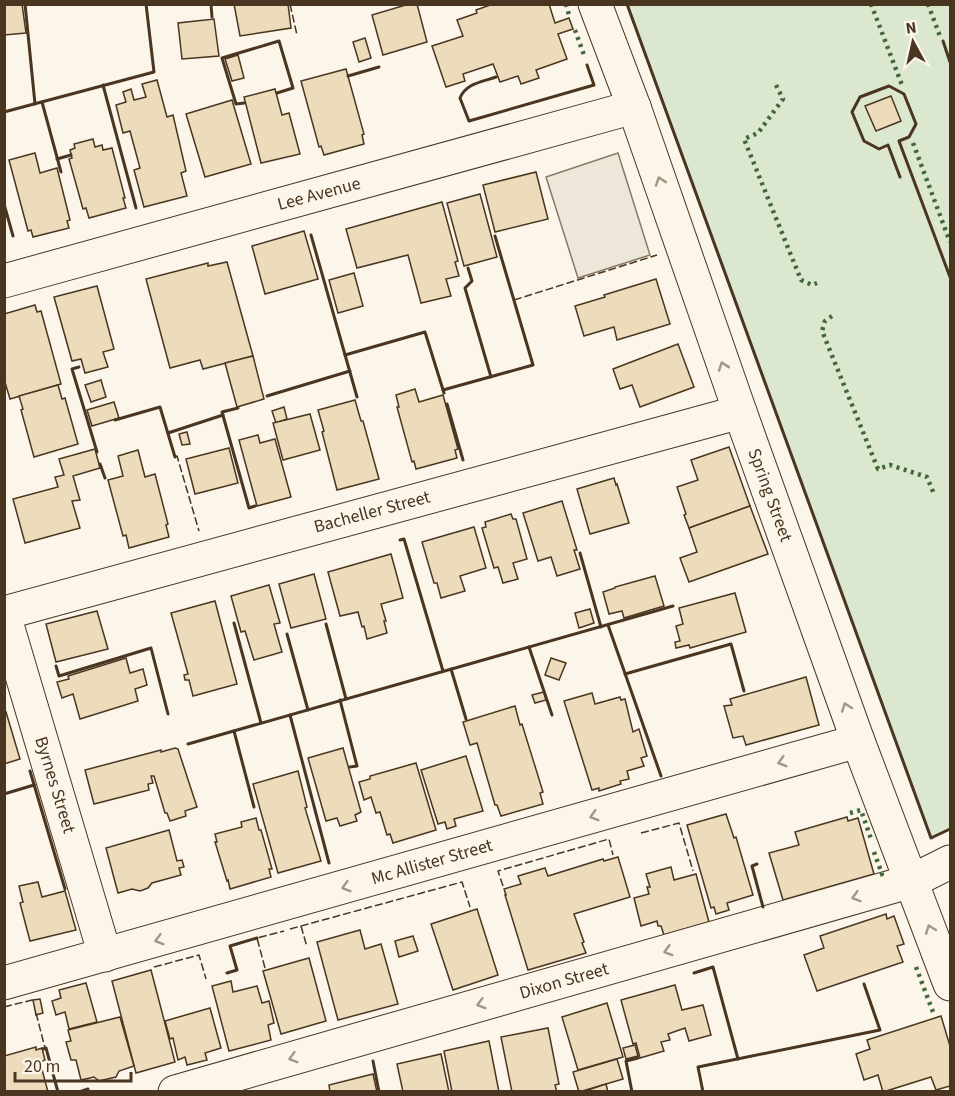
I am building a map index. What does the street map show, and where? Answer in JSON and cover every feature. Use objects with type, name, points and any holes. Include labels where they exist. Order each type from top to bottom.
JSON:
[{"type":"street","name":"Spring Street","points":[[595,4],[634,107],[858,741],[951,984]]},
{"type":"street","name":"Lee Avenue","points":[[4,281],[634,107]]},
{"type":"street","name":"Bacheller Street","points":[[4,614],[740,412]]},
{"type":"street","name":"Byrnes Street","points":[[4,614],[105,955]]},
{"type":"street","name":"Mc Allister Street","points":[[4,983],[858,741]]},
{"type":"street","name":"Dixon Street","points":[[175,1092],[912,881],[951,862]]},
{"type":"green space","points":[[627,5],[950,5],[950,829],[931,838]]},
{"type":"shaded area","points":[[618,153],[650,255],[578,278],[546,177]]},
{"type":"building","points":[[4,4],[22,4],[26,33],[4,35]]},
{"type":"building","points":[[234,4],[288,4],[291,28],[240,36]]},
{"type":"building","points":[[409,4],[417,4],[427,42],[383,55],[372,15]]},
{"type":"building","points":[[493,4],[549,4],[555,23],[569,18],[573,29],[558,34],[567,59],[536,70],[539,78],[521,84],[518,76],[500,82],[493,64],[463,74],[465,81],[446,87],[432,46],[463,36],[457,20]]},
{"type":"building","points":[[214,19],[219,56],[182,59],[178,23]]},
{"type":"building","points":[[365,38],[371,58],[359,62],[353,42]]},
{"type":"building","points":[[238,55],[244,78],[232,81],[225,59]]},
{"type":"building","points":[[346,69],[364,134],[362,135],[364,144],[324,155],[321,146],[319,147],[301,81]]},
{"type":"building","points":[[157,80],[167,117],[173,115],[186,171],[181,173],[187,196],[144,207],[134,170],[140,168],[130,131],[123,133],[116,105],[126,102],[123,92],[131,89],[134,100],[146,97],[142,84]]},
{"type":"building","points":[[275,89],[282,115],[289,113],[300,154],[261,163],[244,97]]},
{"type":"building","points":[[891,96],[901,121],[876,131],[865,106]]},
{"type":"building","points":[[232,100],[251,164],[205,177],[186,114]]},
{"type":"building","points":[[93,139],[95,147],[102,145],[103,150],[112,148],[126,208],[89,218],[86,208],[83,209],[69,159],[72,158],[70,150],[75,148],[74,144]]},
{"type":"building","points":[[35,153],[40,173],[57,168],[70,220],[67,221],[69,228],[33,237],[31,230],[28,231],[9,160]]},
{"type":"building","points":[[536,172],[548,219],[495,232],[483,185]]},
{"type":"building","points":[[480,194],[497,257],[464,266],[447,203]]},
{"type":"building","points":[[442,202],[458,261],[455,262],[459,276],[446,279],[451,296],[421,303],[408,255],[357,268],[346,229]]},
{"type":"building","points":[[304,231],[318,279],[265,294],[252,246]]},
{"type":"building","points":[[227,262],[253,356],[203,369],[200,360],[170,368],[146,279],[208,263],[208,266]]},
{"type":"building","points":[[354,273],[363,306],[338,313],[329,280]]},
{"type":"building","points":[[656,279],[670,324],[617,340],[614,327],[584,336],[575,306]]},
{"type":"building","points":[[97,286],[114,349],[103,352],[108,367],[85,373],[81,359],[72,361],[54,297]]},
{"type":"building","points":[[35,305],[37,312],[41,311],[61,384],[10,399],[4,379],[4,314]]},
{"type":"building","points":[[678,344],[694,387],[640,407],[632,385],[620,389],[613,369]]},
{"type":"building","points":[[253,356],[264,399],[237,407],[225,363]]},
{"type":"building","points":[[101,380],[106,397],[91,402],[85,385]]},
{"type":"building","points":[[58,385],[62,399],[65,398],[78,444],[34,457],[19,396]]},
{"type":"building","points":[[415,389],[419,402],[443,395],[458,449],[455,450],[457,458],[416,469],[397,407],[399,407],[396,395]]},
{"type":"building","points":[[355,400],[379,479],[337,490],[318,410]]},
{"type":"building","points":[[114,402],[119,418],[92,426],[87,410]]},
{"type":"building","points":[[284,407],[287,419],[276,423],[272,411]]},
{"type":"building","points":[[310,414],[320,450],[283,460],[273,423]]},
{"type":"building","points":[[187,432],[190,444],[182,445],[179,434]]},
{"type":"building","points":[[258,435],[260,443],[275,439],[291,497],[257,506],[239,440]]},
{"type":"building","points":[[729,447],[750,506],[689,528],[677,487],[698,480],[691,460]]},
{"type":"building","points":[[229,448],[238,483],[195,494],[186,459]]},
{"type":"building","points":[[95,449],[100,468],[73,476],[80,500],[72,501],[80,528],[25,543],[13,499],[58,487],[55,477],[64,475],[59,459]]},
{"type":"building","points":[[138,450],[145,477],[155,474],[168,524],[166,525],[169,537],[129,548],[126,535],[123,536],[108,480],[123,476],[118,456]]},
{"type":"building","points":[[614,478],[629,523],[590,534],[577,489]]},
{"type":"building","points":[[562,501],[577,550],[574,550],[580,569],[557,576],[551,557],[538,561],[523,513]]},
{"type":"building","points":[[750,506],[768,554],[689,582],[680,558],[697,552],[689,528]]},
{"type":"building","points":[[511,514],[513,519],[516,519],[527,559],[513,563],[518,579],[503,583],[498,567],[494,568],[482,528],[486,527],[485,522]]},
{"type":"building","points":[[474,527],[486,568],[460,576],[465,591],[441,598],[437,583],[434,583],[422,542]]},
{"type":"building","points":[[391,554],[403,598],[381,604],[387,633],[367,639],[358,612],[340,616],[328,572]]},
{"type":"building","points":[[314,574],[326,619],[291,628],[279,584]]},
{"type":"building","points":[[655,576],[664,606],[624,618],[622,611],[609,614],[603,592]]},
{"type":"building","points":[[269,585],[280,623],[274,624],[282,652],[254,660],[245,631],[241,632],[231,596]]},
{"type":"building","points":[[735,593],[746,632],[690,648],[689,645],[676,648],[675,642],[680,641],[676,626],[683,624],[679,608]]},
{"type":"building","points":[[215,601],[237,684],[193,696],[189,680],[185,680],[184,675],[188,674],[171,613]]},
{"type":"building","points":[[590,609],[594,623],[579,628],[575,613]]},
{"type":"building","points":[[97,611],[108,649],[56,662],[46,624]]},
{"type":"building","points":[[126,658],[130,673],[143,669],[147,685],[135,689],[138,701],[80,719],[73,694],[62,698],[57,682],[69,679],[68,676]]},
{"type":"building","points":[[551,658],[566,663],[559,680],[545,675]]},
{"type":"building","points":[[806,677],[819,725],[746,745],[743,736],[733,738],[724,706],[732,705],[730,699]]},
{"type":"building","points":[[544,692],[546,700],[535,703],[532,695]]},
{"type":"building","points":[[592,693],[595,704],[620,697],[621,700],[625,699],[633,732],[639,729],[647,756],[641,758],[644,766],[627,771],[629,779],[599,791],[599,788],[592,790],[564,701]]},
{"type":"building","points":[[515,706],[543,792],[540,793],[543,804],[501,816],[495,805],[477,743],[470,745],[463,722]]},
{"type":"building","points":[[6,712],[20,759],[4,764],[4,713]]},
{"type":"building","points":[[343,748],[361,812],[355,815],[357,821],[340,826],[337,818],[326,821],[308,758]]},
{"type":"building","points":[[178,749],[197,807],[185,811],[186,816],[170,821],[165,813],[154,776],[151,776],[153,783],[148,784],[149,790],[94,804],[85,770]]},
{"type":"building","points":[[466,756],[483,811],[454,819],[456,826],[447,829],[445,822],[438,824],[421,770]]},
{"type":"building","points":[[416,763],[436,830],[393,843],[390,834],[387,835],[380,812],[376,813],[371,797],[364,800],[359,782],[370,779],[370,776]]},
{"type":"building","points":[[298,771],[307,807],[305,808],[321,861],[278,873],[253,784]]},
{"type":"building","points":[[726,814],[734,838],[736,837],[753,895],[727,903],[729,910],[716,914],[714,907],[711,908],[687,825]]},
{"type":"building","points":[[847,817],[848,821],[858,818],[874,874],[783,900],[769,853],[799,845],[795,832]]},
{"type":"building","points":[[256,818],[272,869],[269,869],[271,877],[230,889],[215,842],[217,842],[215,834],[242,827],[241,822]]},
{"type":"building","points":[[169,830],[177,861],[182,860],[184,867],[179,868],[181,875],[152,883],[148,888],[140,891],[132,889],[118,893],[106,848]]},
{"type":"building","points":[[618,857],[630,897],[574,914],[586,953],[528,970],[504,889],[521,884],[518,876],[545,868],[548,876],[603,859],[604,861]]},
{"type":"building","points":[[671,867],[674,880],[696,874],[709,922],[664,935],[657,921],[641,926],[634,898],[649,894],[647,887],[650,887],[646,874]]},
{"type":"building","points":[[38,882],[42,897],[65,891],[76,930],[30,941],[20,903],[23,902],[19,886]]},
{"type":"building","points":[[477,909],[498,975],[453,990],[431,924]]},
{"type":"building","points":[[886,914],[887,919],[894,916],[904,944],[897,946],[903,962],[817,991],[804,955],[824,948],[820,936]]},
{"type":"building","points":[[360,930],[365,949],[381,944],[398,1004],[338,1020],[317,942]]},
{"type":"building","points":[[413,936],[418,951],[399,957],[395,941]]},
{"type":"building","points":[[309,958],[326,1021],[281,1034],[263,971]]},
{"type":"building","points":[[151,970],[175,1062],[136,1073],[112,981]]},
{"type":"building","points":[[231,981],[233,992],[257,986],[262,1003],[269,1001],[274,1023],[268,1025],[271,1040],[229,1051],[212,986]]},
{"type":"building","points":[[86,983],[97,1022],[69,1029],[65,1012],[56,1015],[52,1001],[61,998],[59,990]]},
{"type":"building","points":[[675,985],[682,1010],[703,1005],[711,1035],[689,1041],[685,1028],[668,1034],[670,1040],[661,1042],[664,1051],[640,1058],[636,1043],[633,1044],[621,1000]]},
{"type":"building","points":[[40,999],[43,1013],[36,1015],[33,1000]]},
{"type":"building","points":[[607,1003],[623,1057],[578,1070],[562,1017]]},
{"type":"building","points":[[210,1008],[221,1048],[205,1053],[207,1060],[187,1065],[185,1057],[178,1060],[173,1038],[170,1039],[165,1021]]},
{"type":"building","points":[[941,1016],[950,1046],[950,1086],[936,1090],[931,1077],[883,1092],[878,1075],[864,1080],[856,1054],[870,1049],[867,1040]]},
{"type":"building","points":[[120,1017],[134,1066],[119,1071],[116,1077],[99,1081],[94,1077],[81,1080],[76,1060],[71,1060],[66,1042],[71,1041],[68,1030]]},
{"type":"building","points":[[548,1028],[559,1084],[555,1085],[557,1092],[512,1092],[501,1037]]},
{"type":"building","points":[[489,1041],[499,1092],[452,1092],[444,1051]]},
{"type":"building","points":[[635,1045],[638,1056],[626,1059],[623,1048]]},
{"type":"building","points":[[36,1047],[36,1050],[42,1048],[45,1060],[40,1062],[48,1092],[5,1092],[4,1056]]},
{"type":"building","points":[[441,1054],[449,1092],[403,1092],[397,1064]]},
{"type":"building","points":[[617,1059],[623,1079],[579,1092],[573,1072]]},
{"type":"building","points":[[373,1074],[377,1092],[330,1092],[329,1085]]},
{"type":"building","points":[[606,1084],[608,1092],[582,1092]]},
{"type":"hedge","points":[[566,4],[569,15]]},
{"type":"hedge","points":[[871,4],[902,85]]},
{"type":"hedge","points":[[928,4],[941,39]]},
{"type":"hedge","points":[[575,30],[584,55]]},
{"type":"hedge","points":[[776,85],[783,99],[758,133],[744,139],[801,280],[812,285],[817,283]]},
{"type":"hedge","points":[[913,143],[950,242]]},
{"type":"hedge","points":[[832,316],[825,321],[822,331],[878,469],[890,465],[927,477],[934,494]]},
{"type":"hedge","points":[[850,813],[861,810],[871,839]]},
{"type":"hedge","points":[[874,852],[882,874],[878,875]]},
{"type":"hedge","points":[[916,967],[933,1012]]},
{"type":"fence","points":[[290,4],[297,35]]},
{"type":"fence","points":[[514,300],[657,255]]},
{"type":"fence","points":[[175,457],[177,456],[199,531]]},
{"type":"fence","points":[[641,833],[679,823],[693,871]]},
{"type":"fence","points":[[503,886],[498,871],[609,839],[613,855]]},
{"type":"fence","points":[[290,929],[462,882],[470,907]]},
{"type":"fence","points":[[301,926],[307,947]]},
{"type":"fence","points":[[265,968],[257,938],[284,931]]},
{"type":"fence","points":[[154,967],[199,955],[206,979]]},
{"type":"fence","points":[[4,1007],[32,1000],[33,1004]]},
{"type":"fence","points":[[36,1013],[45,1048]]},
{"type":"wall","points":[[25,4],[35,104]]},
{"type":"wall","points":[[4,112],[154,72],[146,4]]},
{"type":"wall","points":[[211,4],[212,17]]},
{"type":"wall","points":[[627,4],[931,838],[950,829]]},
{"type":"wall","points":[[244,103],[236,104],[222,58],[279,41],[293,88],[277,93]]},
{"type":"wall","points":[[943,41],[950,62]]},
{"type":"wall","points":[[496,77],[475,84],[463,93],[460,98],[469,121],[594,85],[587,65]]},
{"type":"wall","points":[[348,76],[379,67]]},
{"type":"wall","points":[[103,85],[136,208]]},
{"type":"wall","points":[[900,177],[888,145],[879,149],[864,141],[852,112],[860,97],[889,86],[904,94],[916,124],[909,137],[899,141],[950,277]]},
{"type":"wall","points":[[42,102],[61,172]]},
{"type":"wall","points":[[57,159],[71,155]]},
{"type":"wall","points":[[4,204],[13,236]]},
{"type":"wall","points":[[311,235],[357,397]]},
{"type":"wall","points":[[443,390],[533,365],[495,236]]},
{"type":"wall","points":[[468,268],[472,281],[465,288],[491,377]]},
{"type":"wall","points":[[345,355],[425,332],[444,393]]},
{"type":"wall","points":[[79,367],[72,369],[97,452]]},
{"type":"wall","points":[[267,396],[350,371]]},
{"type":"wall","points":[[447,404],[463,460]]},
{"type":"wall","points":[[115,420],[160,407],[175,457]]},
{"type":"wall","points":[[238,408],[222,412],[249,508],[255,506]]},
{"type":"wall","points":[[168,433],[223,415]]},
{"type":"wall","points":[[100,464],[105,478]]},
{"type":"wall","points":[[400,540],[404,539],[443,671]]},
{"type":"wall","points":[[580,553],[601,627]]},
{"type":"wall","points":[[188,744],[673,606]]},
{"type":"wall","points":[[234,623],[261,723]]},
{"type":"wall","points":[[326,624],[346,699]]},
{"type":"wall","points":[[608,625],[661,776]]},
{"type":"wall","points":[[287,634],[308,710]]},
{"type":"wall","points":[[625,674],[731,644],[744,691]]},
{"type":"wall","points":[[529,647],[552,715]]},
{"type":"wall","points":[[56,666],[59,676],[151,648],[168,714]]},
{"type":"wall","points":[[451,669],[466,719]]},
{"type":"wall","points":[[340,700],[357,766],[350,767]]},
{"type":"wall","points":[[290,715],[329,863]]},
{"type":"wall","points":[[234,731],[254,807]]},
{"type":"wall","points":[[30,771],[65,889]]},
{"type":"wall","points":[[4,794],[34,785]]},
{"type":"wall","points":[[757,864],[752,866],[763,907]]},
{"type":"wall","points":[[227,973],[237,970],[230,946],[257,938]]},
{"type":"wall","points":[[694,973],[713,967],[738,1059]]},
{"type":"wall","points":[[703,1092],[698,1067],[880,1030],[864,984]]},
{"type":"wall","points":[[43,1049],[46,1048],[58,1092]]},
{"type":"wall","points":[[632,1092],[626,1061],[638,1058]]},
{"type":"wall","points":[[373,1061],[379,1092]]},
{"type":"wall","points":[[79,1092],[88,1089]]}]
